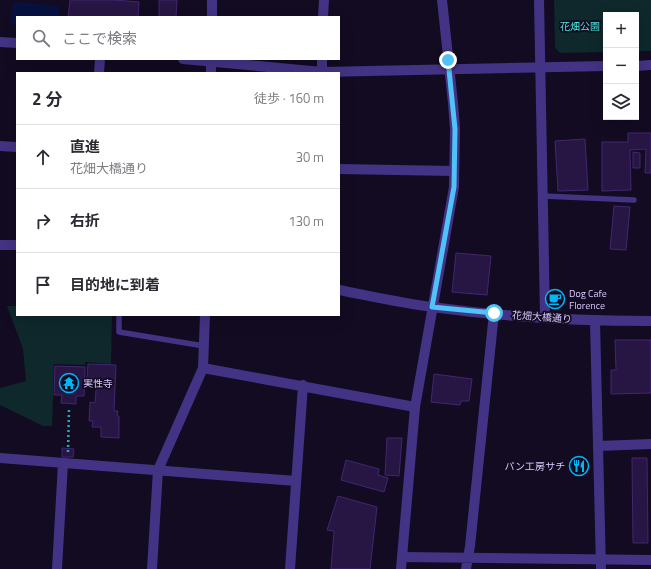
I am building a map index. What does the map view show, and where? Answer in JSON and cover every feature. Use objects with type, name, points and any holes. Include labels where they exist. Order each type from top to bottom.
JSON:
[{"type":"street","points":[[212,0],[212,16]]},
{"type":"street","points":[[323,16],[324,0]]},
{"type":"street","points":[[401,569],[415,407],[432,307],[452,204],[455,129],[442,0]]},
{"type":"street","points":[[539,0],[545,317]]},
{"type":"street","points":[[0,42],[16,43]]},
{"type":"street","points":[[100,60],[100,72]]},
{"type":"street","points":[[211,72],[211,60],[322,72],[603,66]]},
{"type":"street","points":[[322,60],[322,72]]},
{"type":"street","points":[[639,66],[651,65]]},
{"type":"street","points":[[0,146],[16,147]]},
{"type":"street","points":[[340,169],[454,171]]},
{"type":"street","points":[[0,245],[16,245]]},
{"type":"street","name":"花畑大橋通り","points":[[340,290],[432,307],[595,321],[651,321]]},
{"type":"street","points":[[466,569],[470,546],[494,313]]},
{"type":"street","points":[[152,569],[158,470],[203,368],[205,316]]},
{"type":"street","points":[[595,321],[601,564]]},
{"type":"street","points":[[203,368],[303,385],[415,407]]},
{"type":"street","points":[[290,569],[303,385]]},
{"type":"street","points":[[598,446],[651,444]]},
{"type":"street","points":[[0,458],[296,481]]},
{"type":"street","points":[[56,569],[65,463]]},
{"type":"street","points":[[402,557],[467,557],[601,564],[651,560]]},
{"type":"lane","points":[[543,196],[634,200]]},
{"type":"lane","points":[[119,316],[119,332],[204,346]]},
{"type":"path","points":[[65,463],[69,408]]},
{"type":"green space","name":"花畑公園","points":[[554,0],[651,0],[651,51],[639,51],[639,12],[603,12],[603,52],[560,53],[555,48]]},
{"type":"green space","points":[[7,306],[16,306],[16,316],[112,316],[111,364],[85,362],[85,365],[54,364],[52,426],[43,426],[0,405],[0,388],[26,381],[23,349]]},
{"type":"shaded area","points":[[13,2],[60,6],[59,16],[16,16],[16,25],[11,25]]},
{"type":"building","points":[[70,0],[114,0],[139,2],[138,16],[68,16]]},
{"type":"building","points":[[159,0],[177,0],[176,16],[159,16]]},
{"type":"building","points":[[628,133],[651,133],[651,173],[645,173],[646,149],[630,150],[631,190],[602,191],[602,142],[628,142]]},
{"type":"building","points":[[585,139],[588,190],[558,191],[555,141]]},
{"type":"building","points":[[633,152],[640,153],[640,168],[633,168]]},
{"type":"building","points":[[614,206],[630,207],[626,250],[610,249]]},
{"type":"building","points":[[456,253],[491,256],[487,295],[452,292]]},
{"type":"building","points":[[615,340],[651,340],[651,393],[611,394],[611,370],[616,370]]},
{"type":"building","points":[[88,364],[116,365],[114,411],[118,411],[117,416],[119,416],[119,438],[101,437],[101,427],[92,427],[93,421],[89,421],[90,402],[95,403],[97,378],[87,378]]},
{"type":"building","points":[[55,366],[85,367],[84,396],[76,396],[76,404],[61,403],[62,395],[54,395]]},
{"type":"building","points":[[434,374],[472,379],[469,401],[461,401],[460,405],[431,402]]},
{"type":"building","points":[[387,438],[402,438],[399,476],[385,475]]},
{"type":"building","points":[[62,448],[74,449],[73,457],[62,457]]},
{"type":"building","points":[[632,458],[647,458],[648,543],[633,543]]},
{"type":"building","points":[[346,460],[379,469],[378,475],[388,478],[384,492],[341,480]]},
{"type":"building","points":[[338,496],[377,507],[370,569],[331,569],[334,531],[327,530]]},
{"type":"place","name":"Dog Cafe Florence","points":[[555,299]]},
{"type":"place","name":"実性寺","points":[[69,383]]},
{"type":"place","name":"パン工房サチ","points":[[579,466]]},
{"type":"route","points":[[448,60],[455,129],[454,187],[432,307],[494,313]]}]
